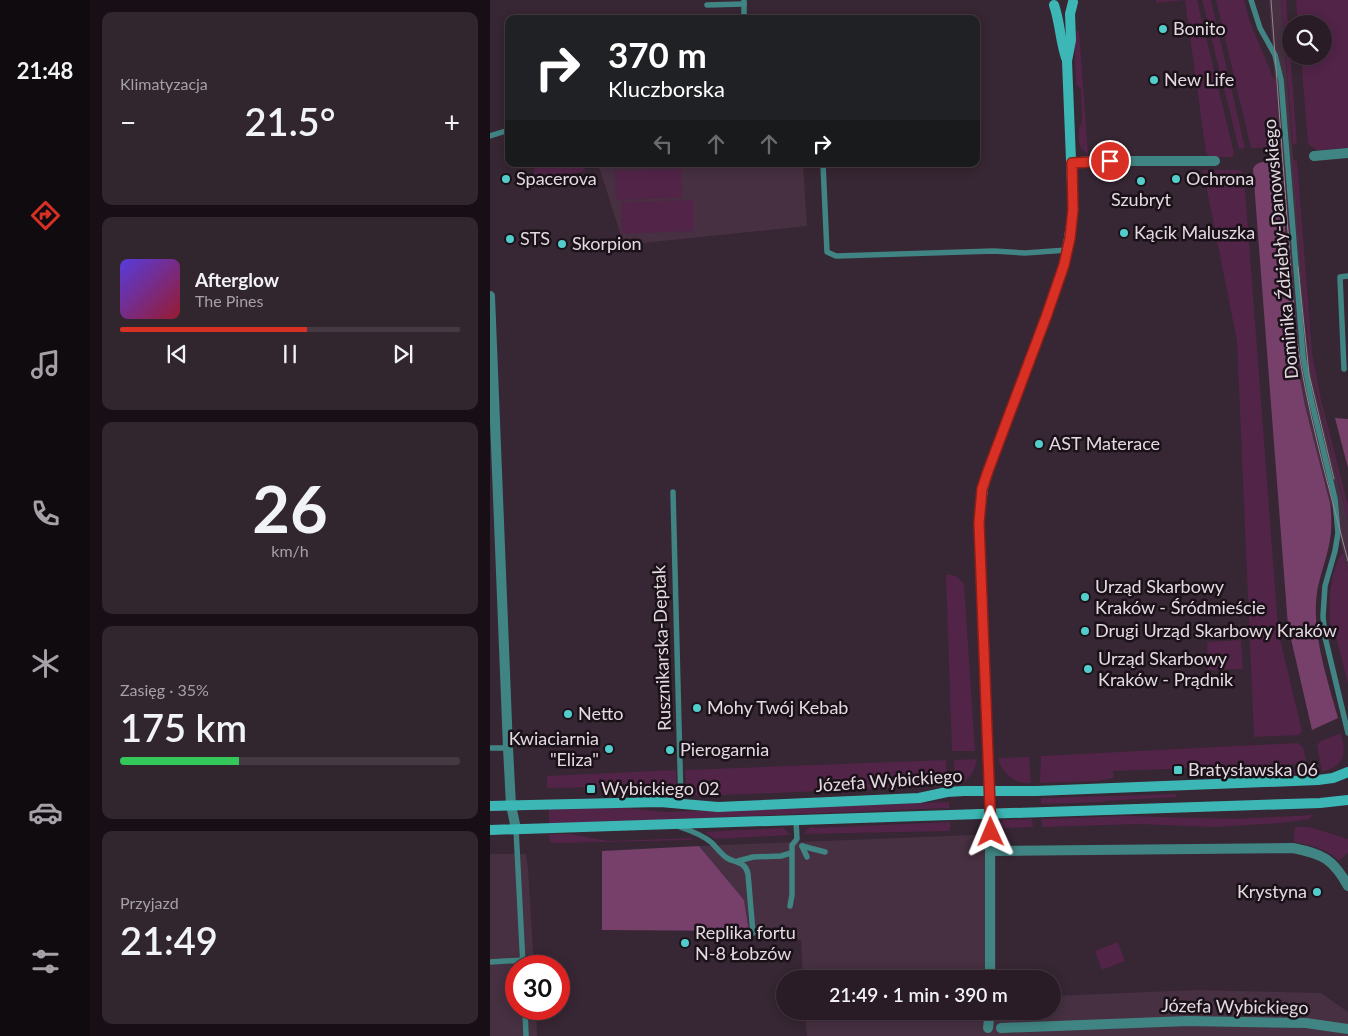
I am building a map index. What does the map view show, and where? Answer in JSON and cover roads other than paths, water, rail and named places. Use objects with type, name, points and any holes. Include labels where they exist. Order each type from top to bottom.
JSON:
[{"type":"street","points":[[1052,2],[1064,6],[1074,1]]},
{"type":"street","points":[[990,970],[990,813],[979,523],[980,506],[988,471],[1046,317],[1064,265],[1067,250],[1073,210],[1067,61],[1071,40],[1070,14],[1074,1]]},
{"type":"street","points":[[1052,2],[1058,19],[1060,40],[1067,61]]},
{"type":"street","points":[[1314,156],[1348,153]]},
{"type":"street","points":[[1072,163],[1097,161],[1215,161]]},
{"type":"street","points":[[490,296],[494,520],[511,805],[516,829]]},
{"type":"street","name":"Józefa Wybickiego","points":[[490,806],[650,802],[718,807],[919,798],[947,792],[1036,791],[1318,780],[1333,778],[1348,772]]},
{"type":"street","name":"Józefa Wybickiego","points":[[490,830],[1320,803],[1348,800]]},
{"type":"street","points":[[990,851],[1293,848],[1314,853],[1330,861],[1337,866],[1348,886]]},
{"type":"street","points":[[988,1028],[989,1020]]},
{"type":"street","name":"Józefa Wybickiego","points":[[1000,1028],[1188,1021],[1306,1023],[1348,1028]]},
{"type":"lane","name":"Dominika Ździebły-Danowskiego","points":[[1251,0],[1260,28],[1275,55],[1281,80],[1303,356],[1310,399],[1336,499],[1338,528],[1335,551],[1323,596],[1324,627],[1348,733]]},
{"type":"lane","points":[[707,5],[744,2],[744,15]]},
{"type":"lane","points":[[490,136],[505,131]]},
{"type":"lane","points":[[823,167],[827,252],[836,256],[994,251],[1025,253],[1067,250]]},
{"type":"lane","points":[[1344,369],[1340,277],[1348,276]]},
{"type":"lane","name":"Rusznikarska-Deptak","points":[[674,492],[681,804]]},
{"type":"lane","points":[[490,748],[508,748]]},
{"type":"lane","points":[[790,906],[792,895],[791,853],[792,845],[797,838],[796,821]]},
{"type":"lane","points":[[676,825],[700,834],[726,857],[738,861],[747,870],[753,933]]},
{"type":"lane","points":[[516,829],[523,955]]},
{"type":"lane","points":[[807,857],[802,846],[825,852]]},
{"type":"lane","points":[[738,861],[753,857],[781,856],[791,853]]},
{"type":"lane","points":[[490,962],[505,962]]},
{"type":"lane","points":[[525,1020],[526,1036]]},
{"type":"tram line","points":[[1271,0],[1295,326],[1299,356],[1311,415],[1348,561]]},
{"type":"tram line","points":[[1298,267],[1309,374],[1334,479]]},
{"type":"place","name":"Bonito","points":[[1163,29]]},
{"type":"place","name":"New Life","points":[[1154,80]]},
{"type":"place","name":"Spacerova","points":[[506,179]]},
{"type":"place","name":"Ochrona","points":[[1176,179]]},
{"type":"place","name":"Szubryt","points":[[1141,181]]},
{"type":"place","name":"Kącik Maluszka","points":[[1124,233]]},
{"type":"place","name":"STS","points":[[510,239]]},
{"type":"place","name":"Skorpion","points":[[562,244]]},
{"type":"place","name":"AST Materace","points":[[1039,444]]},
{"type":"place","name":"Urząd Skarbowy Kraków - Śródmieście","points":[[1085,597]]},
{"type":"place","name":"Drugi Urząd Skarbowy Kraków","points":[[1085,631]]},
{"type":"place","name":"Urząd Skarbowy Kraków - Prądnik","points":[[1088,669]]},
{"type":"place","name":"Mohy Twój Kebab","points":[[697,708]]},
{"type":"place","name":"Netto","points":[[568,714]]},
{"type":"place","name":"Kwiaciarnia \"Eliza\"","points":[[609,749]]},
{"type":"place","name":"Pierogarnia","points":[[670,750]]},
{"type":"place","name":"Bratysławska 06","points":[[1178,770]]},
{"type":"place","name":"Wybickiego 02","points":[[591,789]]},
{"type":"place","name":"Krystyna","points":[[1317,892]]},
{"type":"place","name":"Replika fortu N-8 Łobzów","points":[[685,943]]}]
